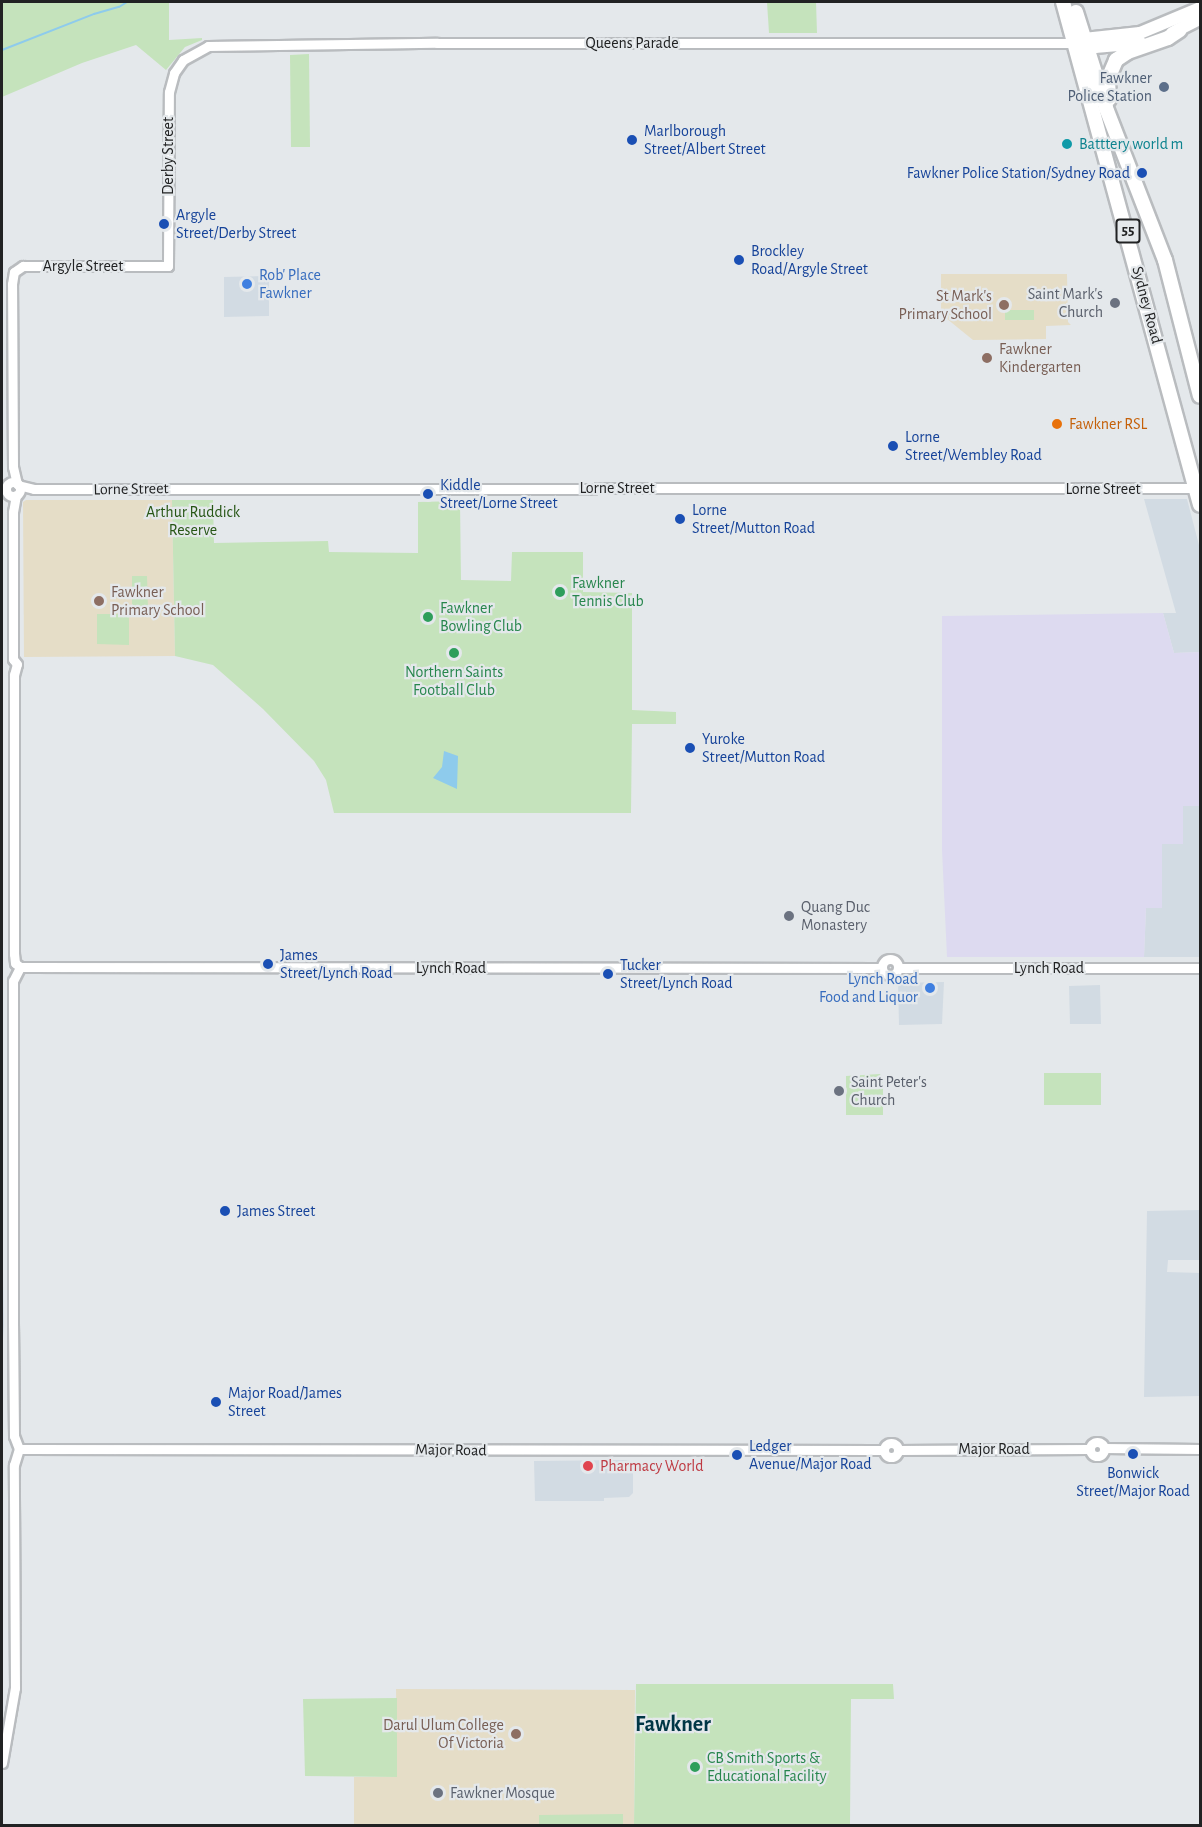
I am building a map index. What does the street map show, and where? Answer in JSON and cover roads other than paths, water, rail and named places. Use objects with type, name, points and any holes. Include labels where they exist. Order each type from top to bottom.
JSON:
[{"type":"highway","name":"Sydney Road","points":[[1063,2],[1082,43],[1165,260],[1200,396]]},
{"type":"highway","name":"Sydney Road","points":[[1073,2],[1198,488],[1200,505]]},
{"type":"highway","points":[[1111,120],[1108,79],[1116,60],[1128,52],[1168,38],[1180,30]]},
{"type":"main road","points":[[1082,43],[1140,33],[1200,8]]},
{"type":"main road","points":[[1082,43],[1144,43],[1180,30],[1200,19]]},
{"type":"street","name":"Queens Parade","points":[[191,54],[208,46],[235,44],[1082,43]]},
{"type":"street","name":"Derby Street","points":[[168,266],[169,92],[174,73],[191,54]]},
{"type":"street","name":"Argyle Street","points":[[15,489],[12,284],[14,272],[23,266],[168,266]]},
{"type":"street","name":"Lorne Street","points":[[15,489],[1198,488]]},
{"type":"street","points":[[2,1763],[15,1688],[14,1465],[19,1449],[14,1436],[13,981],[20,967],[15,963],[14,954],[14,675],[17,664],[14,659],[13,512],[15,489]]},
{"type":"street","name":"Lynch Road","points":[[20,967],[882,968],[890,975],[896,973],[898,968],[1200,968]]},
{"type":"street","name":"Major Road","points":[[19,1449],[884,1450],[889,1442],[896,1444],[898,1450],[1090,1449],[1096,1457],[1102,1455],[1104,1448],[1200,1449]]},
{"type":"water","points":[[444,751],[458,756],[457,789],[433,778],[442,767]]},
{"type":"waterway","points":[[2,50],[127,2]]},
{"type":"place","name":"Fawkner Police Station","points":[[1164,87]]},
{"type":"place","name":"Marlborough Street/Albert Street","points":[[632,140]]},
{"type":"place","name":"Batttery world m","points":[[1067,144]]},
{"type":"place","name":"Fawkner Police Station/Sydney Road","points":[[1142,173]]},
{"type":"place","name":"Argyle Street/Derby Street","points":[[164,224]]},
{"type":"place","name":"Brockley Road/Argyle Street","points":[[739,260]]},
{"type":"place","name":"Rob' Place Fawkner","points":[[247,284]]},
{"type":"place","name":"Saint Mark's Church","points":[[1115,303]]},
{"type":"place","name":"St Mark's Primary School","points":[[1004,305]]},
{"type":"place","name":"Fawkner Kindergarten","points":[[987,358]]},
{"type":"place","name":"Fawkner RSL","points":[[1057,424]]},
{"type":"place","name":"Lorne Street/Wembley Road","points":[[893,446]]},
{"type":"place","name":"Kiddle Street/Lorne Street","points":[[428,494]]},
{"type":"place","name":"Lorne Street/Mutton Road","points":[[680,519]]},
{"type":"place","name":"Fawkner Tennis Club","points":[[560,592]]},
{"type":"place","name":"Fawkner Primary School","points":[[99,601]]},
{"type":"place","name":"Fawkner Bowling Club","points":[[428,617]]},
{"type":"place","name":"Northern Saints Football Club","points":[[454,653]]},
{"type":"place","name":"Yuroke Street/Mutton Road","points":[[690,748]]},
{"type":"place","name":"Quang Duc Monastery","points":[[789,916]]},
{"type":"place","name":"James Street/Lynch Road","points":[[268,964]]},
{"type":"place","name":"Tucker Street/Lynch Road","points":[[608,974]]},
{"type":"place","name":"Lynch Road Food and Liquor","points":[[930,988]]},
{"type":"place","name":"Saint Peter's Church","points":[[839,1091]]},
{"type":"place","name":"James Street","points":[[225,1211]]},
{"type":"place","name":"Major Road/James Street","points":[[216,1402]]},
{"type":"place","name":"Bonwick Street/Major Road","points":[[1133,1454]]},
{"type":"place","name":"Ledger Avenue/Major Road","points":[[737,1455]]},
{"type":"place","name":"Pharmacy World","points":[[588,1466]]},
{"type":"place","name":"Darul Ulum College Of Victoria","points":[[516,1734]]},
{"type":"place","name":"CB Smith Sports & Educational Facility","points":[[695,1767]]},
{"type":"place","name":"Fawkner Mosque","points":[[438,1793]]},
{"type":"district","name":"Fawkner","points":[[673,1725]]},
{"type":"park label","name":"Arthur Ruddick Reserve","points":[[193,521]]}]
